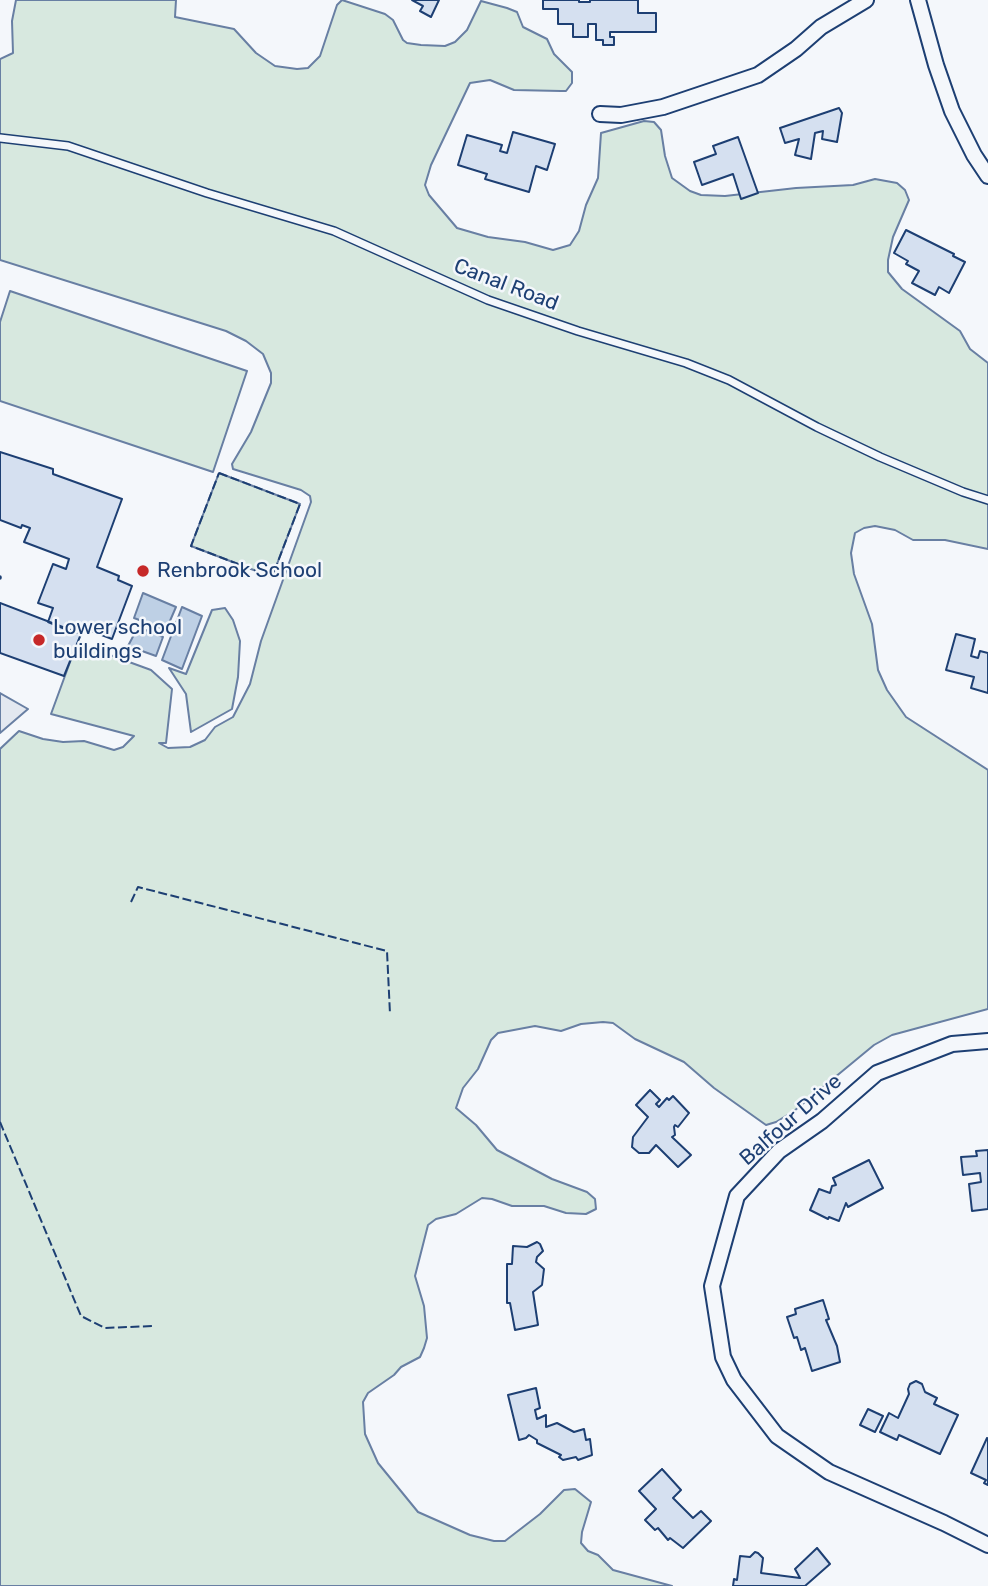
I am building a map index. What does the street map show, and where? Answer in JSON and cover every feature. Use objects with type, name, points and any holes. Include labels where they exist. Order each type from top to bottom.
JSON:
[{"type":"street","points":[[600,114],[621,114],[663,107],[758,75],[796,49],[821,27],[866,0]]},
{"type":"street","points":[[918,0],[952,111],[988,176]]},
{"type":"street","name":"Balfour Drive","points":[[988,1041],[952,1044],[877,1073],[822,1121],[779,1151],[737,1196],[712,1286],[723,1357],[734,1380],[777,1436],[829,1472],[988,1545]]},
{"type":"lane","name":"Canal Road","points":[[0,138],[68,146],[207,193],[334,231],[488,300],[578,331],[686,363],[729,380],[880,457],[962,492],[988,500]]},
{"type":"shaded area","points":[[16,0],[176,0],[175,17],[234,29],[256,53],[275,66],[297,69],[308,68],[320,56],[337,5],[342,0],[385,14],[393,20],[403,40],[421,45],[445,46],[455,42],[467,30],[481,1],[507,8],[517,12],[523,27],[547,39],[554,54],[572,72],[572,83],[566,91],[561,91],[514,90],[490,80],[470,83],[431,165],[425,185],[429,195],[457,228],[553,250],[570,245],[579,231],[586,205],[598,178],[601,133],[644,121],[654,122],[661,130],[672,178],[690,191],[701,195],[725,196],[853,185],[875,179],[897,183],[905,190],[909,200],[893,237],[888,272],[902,289],[960,331],[970,349],[988,363],[988,549],[945,540],[913,540],[895,530],[875,526],[855,533],[851,553],[854,574],[872,624],[878,670],[887,690],[906,717],[988,770],[988,1009],[892,1035],[874,1045],[794,1111],[766,1125],[714,1088],[684,1062],[635,1039],[613,1023],[581,1024],[561,1031],[535,1026],[498,1033],[491,1040],[478,1069],[463,1088],[456,1108],[476,1125],[497,1150],[552,1179],[587,1192],[595,1199],[596,1209],[586,1214],[566,1213],[544,1206],[512,1206],[482,1198],[456,1214],[436,1219],[428,1225],[415,1276],[424,1306],[427,1338],[424,1348],[420,1357],[401,1367],[368,1393],[363,1402],[365,1434],[378,1463],[418,1512],[470,1535],[505,1541],[540,1514],[564,1490],[575,1489],[591,1502],[581,1543],[588,1551],[598,1555],[613,1570],[672,1586],[0,1586],[0,749],[19,731],[43,739],[84,741],[114,750],[123,747],[134,736],[51,714],[77,643],[151,670],[172,689],[166,743],[159,743],[168,748],[190,747],[205,740],[215,727],[233,717],[250,684],[261,641],[311,502],[310,496],[301,490],[233,469],[232,464],[251,432],[271,383],[271,373],[263,354],[226,331],[0,260],[0,59],[13,53],[12,21]]},
{"type":"shaded area","points":[[10,291],[247,371],[213,472],[0,401],[0,322]]},
{"type":"shaded area","points":[[219,473],[300,504],[272,577],[191,546]]},
{"type":"shaded area","points":[[225,608],[233,620],[240,641],[238,677],[232,709],[191,732],[186,694],[169,668],[186,674],[212,610]]},
{"type":"shaded area","points":[[0,693],[28,709],[0,733]]},
{"type":"water","points":[[143,593],[176,607],[166,630],[134,618]]},
{"type":"water","points":[[182,607],[202,616],[182,669],[162,660]]},
{"type":"water","points":[[138,627],[163,637],[156,656],[128,646]]},
{"type":"building","points":[[412,0],[439,0],[431,17],[420,11],[423,6]]},
{"type":"building","points":[[543,0],[638,0],[638,13],[656,13],[656,32],[610,32],[610,37],[614,37],[614,45],[603,45],[603,40],[596,40],[596,24],[588,24],[588,37],[573,37],[573,24],[558,24],[558,9],[543,9]]},
{"type":"building","points":[[839,108],[842,113],[837,142],[822,139],[823,131],[815,133],[811,159],[795,155],[799,139],[785,143],[780,128]]},
{"type":"building","points":[[513,132],[555,144],[547,170],[536,166],[529,192],[485,179],[487,174],[458,165],[467,135],[502,145],[500,151],[507,153]]},
{"type":"building","points":[[738,137],[758,193],[741,199],[733,174],[702,185],[694,162],[716,154],[713,146]]},
{"type":"building","points":[[906,230],[965,262],[949,293],[939,287],[935,295],[912,283],[919,271],[894,253]]},
{"type":"building","points":[[0,452],[53,469],[53,474],[122,499],[97,567],[119,576],[118,580],[132,586],[112,639],[68,622],[65,629],[48,622],[53,608],[38,603],[53,564],[66,569],[69,559],[24,542],[30,528],[22,525],[21,528],[0,520]]},
{"type":"building","name":"Lower school buildings","points":[[0,603],[81,634],[64,676],[0,653]]},
{"type":"building","points":[[956,634],[975,639],[971,656],[978,658],[980,651],[988,653],[988,693],[971,688],[974,677],[946,670]]},
{"type":"building","points":[[650,1090],[660,1100],[656,1104],[659,1107],[667,1098],[669,1100],[673,1096],[689,1113],[678,1127],[674,1127],[675,1135],[672,1137],[691,1155],[678,1167],[656,1145],[649,1153],[639,1153],[632,1147],[633,1137],[648,1117],[636,1105]]},
{"type":"building","points":[[988,1150],[988,1209],[972,1211],[969,1184],[981,1182],[980,1173],[963,1175],[961,1157],[977,1156],[976,1151]]},
{"type":"building","points":[[869,1160],[883,1188],[848,1207],[846,1203],[839,1221],[810,1210],[819,1189],[830,1193],[832,1186],[836,1185],[833,1178]]},
{"type":"building","points":[[537,1242],[543,1251],[536,1262],[544,1269],[542,1285],[533,1292],[538,1325],[515,1330],[510,1303],[507,1303],[507,1264],[512,1264],[513,1246],[527,1247]]},
{"type":"building","points":[[823,1300],[829,1319],[826,1320],[837,1346],[840,1362],[812,1371],[805,1348],[801,1350],[797,1337],[794,1338],[787,1317],[796,1314],[795,1309]]},
{"type":"building","points":[[916,1381],[922,1384],[925,1392],[937,1398],[934,1404],[958,1415],[940,1454],[899,1435],[897,1440],[880,1432],[889,1413],[898,1418],[909,1394],[910,1384]]},
{"type":"building","points":[[536,1388],[540,1408],[535,1410],[537,1419],[546,1415],[546,1427],[557,1423],[574,1432],[584,1429],[586,1440],[590,1439],[592,1455],[578,1460],[576,1457],[563,1460],[559,1457],[561,1455],[537,1443],[537,1440],[529,1435],[519,1440],[508,1395]]},
{"type":"building","points":[[868,1409],[883,1416],[875,1432],[860,1425]]},
{"type":"building","points":[[987,1438],[988,1485],[984,1483],[986,1480],[971,1473]]},
{"type":"building","points":[[662,1469],[681,1490],[673,1498],[693,1518],[701,1511],[711,1521],[683,1548],[670,1538],[668,1540],[658,1528],[655,1530],[645,1520],[656,1509],[639,1491]]},
{"type":"building","points":[[817,1548],[830,1564],[805,1586],[733,1586],[734,1579],[737,1580],[740,1556],[750,1557],[755,1552],[758,1553],[763,1558],[761,1573],[800,1578],[795,1569]]},
{"type":"fence","points":[[219,473],[300,504],[272,577],[191,546],[219,473]]},
{"type":"fence","points":[[131,902],[138,887],[387,951],[390,1014]]},
{"type":"fence","points":[[0,1122],[81,1316],[105,1328],[153,1326]]},
{"type":"place","name":"Renbrook School","points":[[143,571]]},
{"type":"place","name":"Lower school buildings","points":[[39,640]]}]
